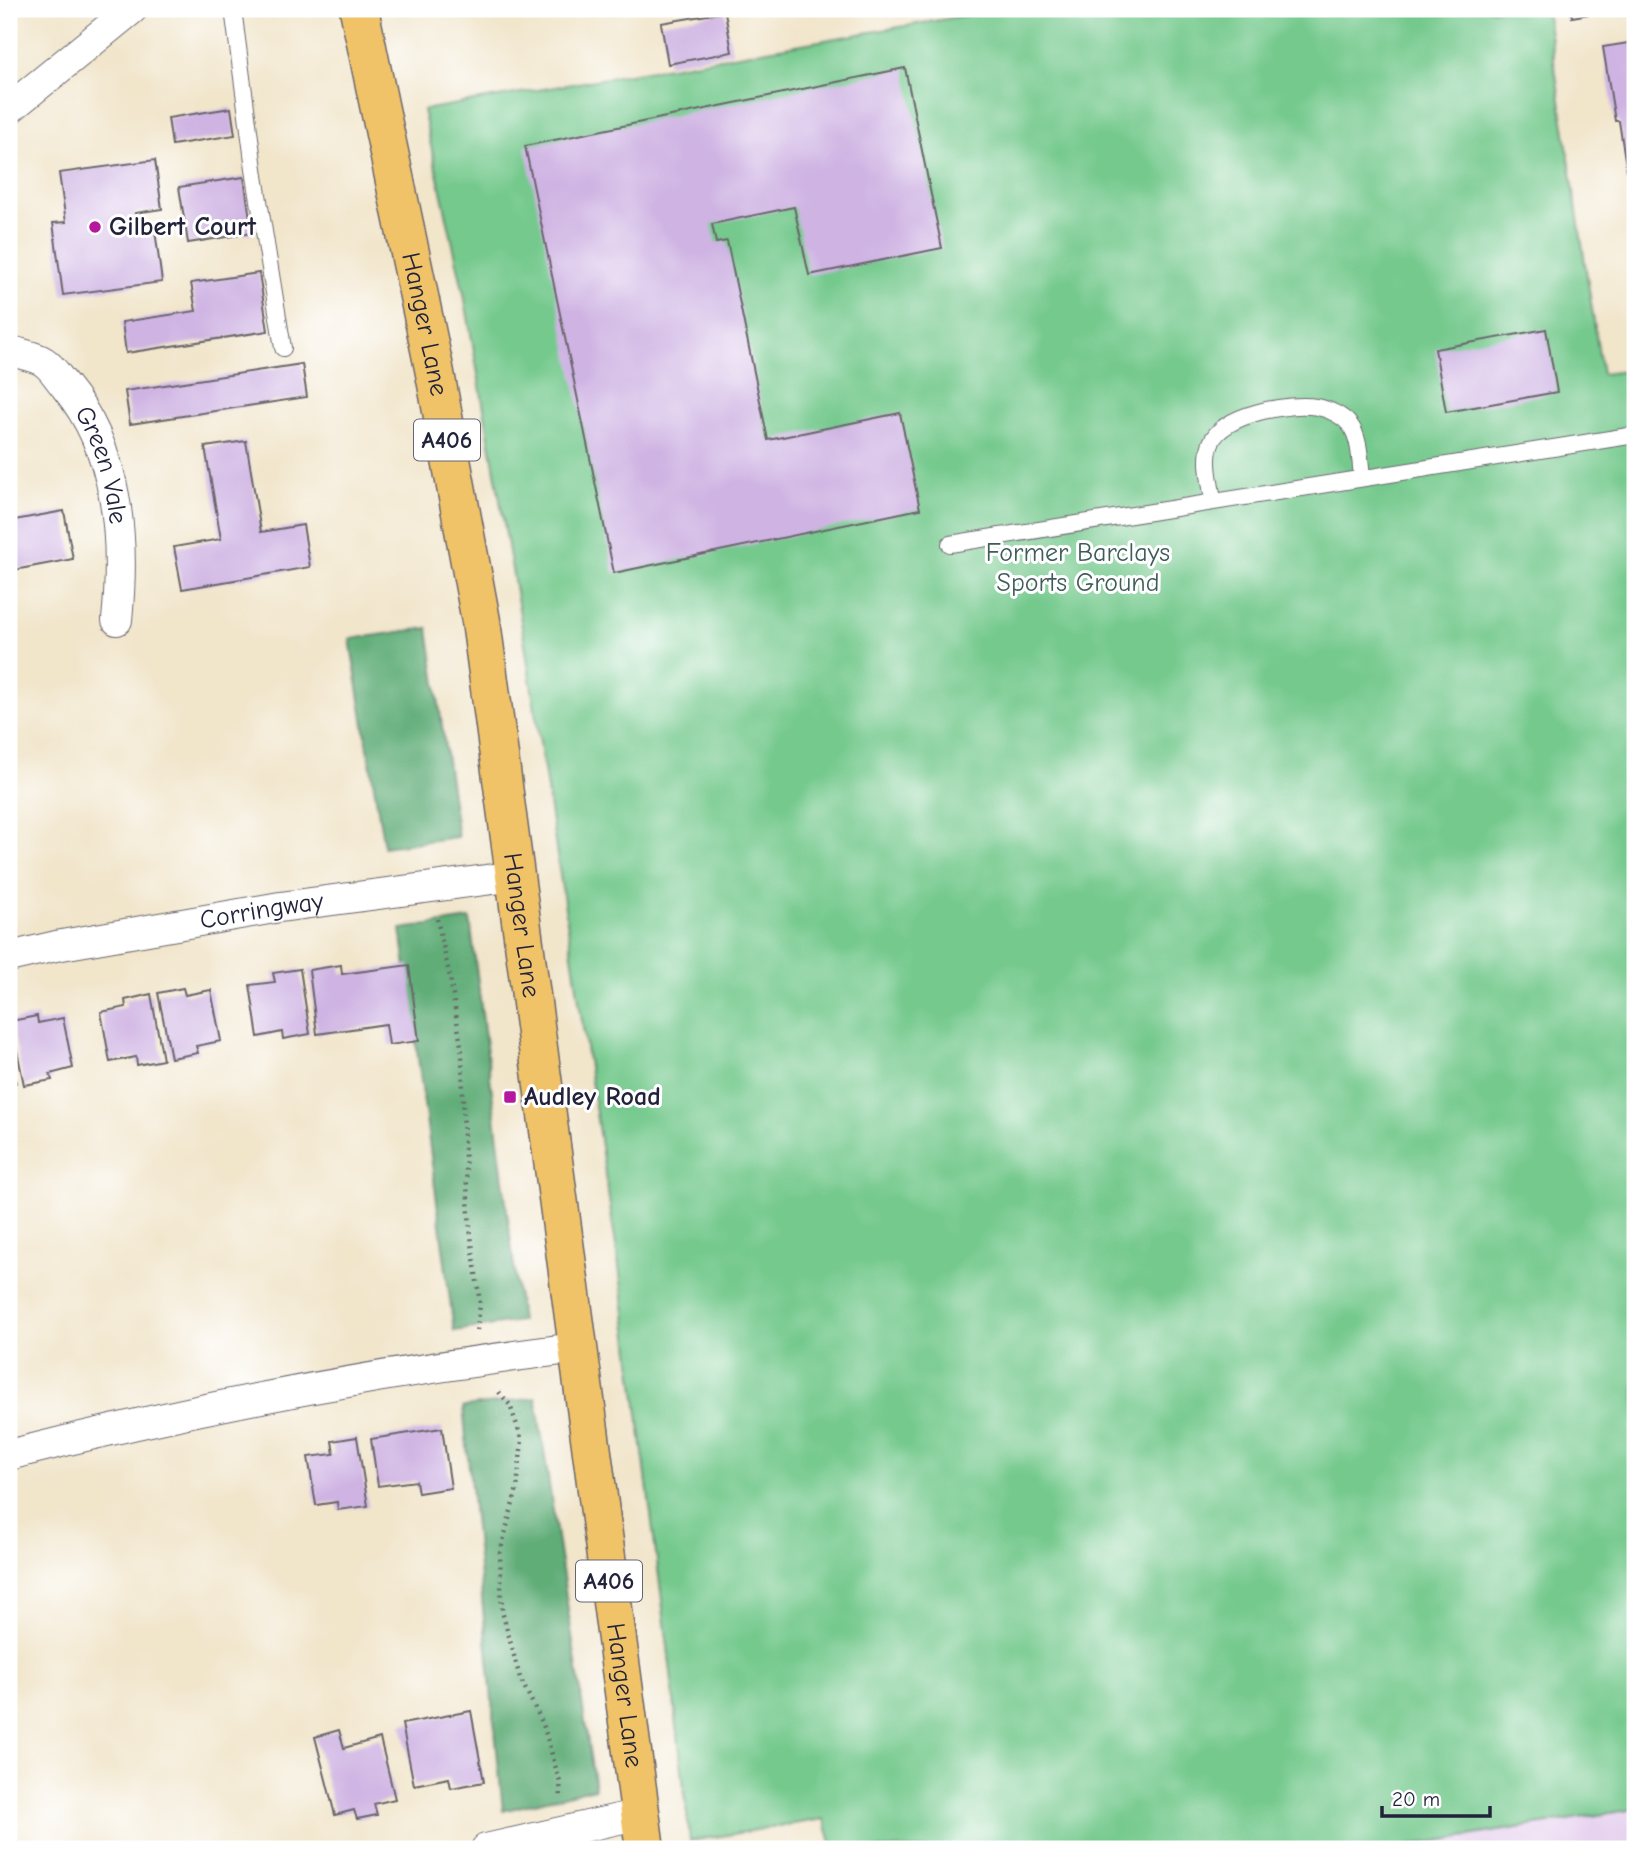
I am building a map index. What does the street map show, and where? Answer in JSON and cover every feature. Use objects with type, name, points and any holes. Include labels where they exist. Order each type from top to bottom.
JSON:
[{"type":"highway","name":"Hanger Lane","points":[[359,9],[434,368],[481,621],[643,1832]]},
{"type":"street","points":[[9,109],[132,9]]},
{"type":"street","name":"Green Vale","points":[[9,350],[44,362],[79,403],[104,452],[117,508],[121,575],[117,620]]},
{"type":"street","name":"Corringway","points":[[9,957],[56,946],[280,907],[516,876]]},
{"type":"street","points":[[9,1455],[118,1427],[302,1391],[474,1362],[578,1348]]},
{"type":"street","points":[[486,1849],[643,1832]]},
{"type":"lane","points":[[233,9],[283,348]]},
{"type":"lane","points":[[1213,502],[1207,458],[1211,441],[1222,428],[1241,418],[1265,411],[1318,407],[1339,416],[1351,426],[1362,477]]},
{"type":"lane","points":[[950,544],[1635,435]]},
{"type":"shaded area","points":[[1635,1809],[1635,1849],[1388,1849]]},
{"type":"green space","name":"Former Barclays Sports Ground","points":[[1003,9],[1546,9],[1602,374],[1635,370],[1635,1809],[1388,1849],[833,1849],[824,1819],[690,1841],[618,1259],[525,644],[464,294],[423,110]]},
{"type":"green space","points":[[428,628],[458,837],[384,847],[350,639]]},
{"type":"green space","points":[[470,919],[521,1321],[454,1331],[401,929]]},
{"type":"green space","points":[[536,1398],[595,1788],[503,1811],[463,1407]]},
{"type":"building","points":[[1571,9],[1612,9],[1612,10],[1572,17]]},
{"type":"building","points":[[725,12],[732,52],[668,64],[661,23]]},
{"type":"building","points":[[1635,42],[1635,190],[1630,191],[1603,47]]},
{"type":"building","points":[[905,68],[942,248],[809,275],[794,207],[712,224],[716,243],[727,241],[768,440],[900,413],[920,509],[614,573],[525,146]]},
{"type":"building","points":[[231,108],[235,135],[172,145],[168,118]]},
{"type":"building","name":"Gilbert Court","points":[[155,160],[162,209],[135,213],[137,232],[155,230],[162,282],[63,295],[53,223],[66,222],[59,173]]},
{"type":"building","points":[[244,177],[252,233],[188,243],[179,187]]},
{"type":"building","points":[[259,273],[268,331],[126,353],[122,322],[196,311],[191,283]]},
{"type":"building","points":[[1546,329],[1557,392],[1446,412],[1435,349]]},
{"type":"building","points":[[302,364],[307,397],[130,424],[125,391]]},
{"type":"building","points":[[246,441],[261,532],[303,525],[310,567],[182,589],[174,547],[221,539],[205,447]]},
{"type":"building","points":[[64,511],[73,559],[9,571],[9,521]]},
{"type":"building","points":[[341,965],[342,974],[409,965],[419,1041],[389,1045],[386,1024],[317,1034],[309,970]]},
{"type":"building","points":[[300,969],[310,1034],[283,1039],[282,1032],[258,1037],[250,985],[275,982],[273,973]]},
{"type":"building","points":[[183,988],[185,995],[211,990],[221,1041],[196,1046],[198,1053],[171,1058],[158,993]]},
{"type":"building","points":[[151,994],[163,1060],[137,1065],[136,1057],[110,1062],[101,1012],[126,1007],[125,1000]]},
{"type":"building","points":[[37,1016],[38,1023],[63,1018],[73,1068],[50,1074],[52,1080],[24,1085],[11,1021]]},
{"type":"building","points":[[9,1053],[16,1083],[9,1084]]},
{"type":"building","points":[[442,1428],[451,1488],[418,1493],[416,1481],[378,1486],[371,1439]]},
{"type":"building","points":[[357,1437],[368,1506],[338,1510],[337,1502],[316,1505],[308,1457],[334,1454],[332,1441]]},
{"type":"building","points":[[471,1711],[484,1782],[451,1788],[449,1778],[414,1785],[402,1724]]},
{"type":"building","points":[[339,1730],[344,1748],[380,1738],[395,1799],[374,1804],[377,1815],[357,1819],[354,1810],[335,1815],[315,1737]]},
{"type":"place","name":"Gilbert Court","points":[[95,227]]},
{"type":"place","name":"Audley Road","points":[[510,1097]]}]
